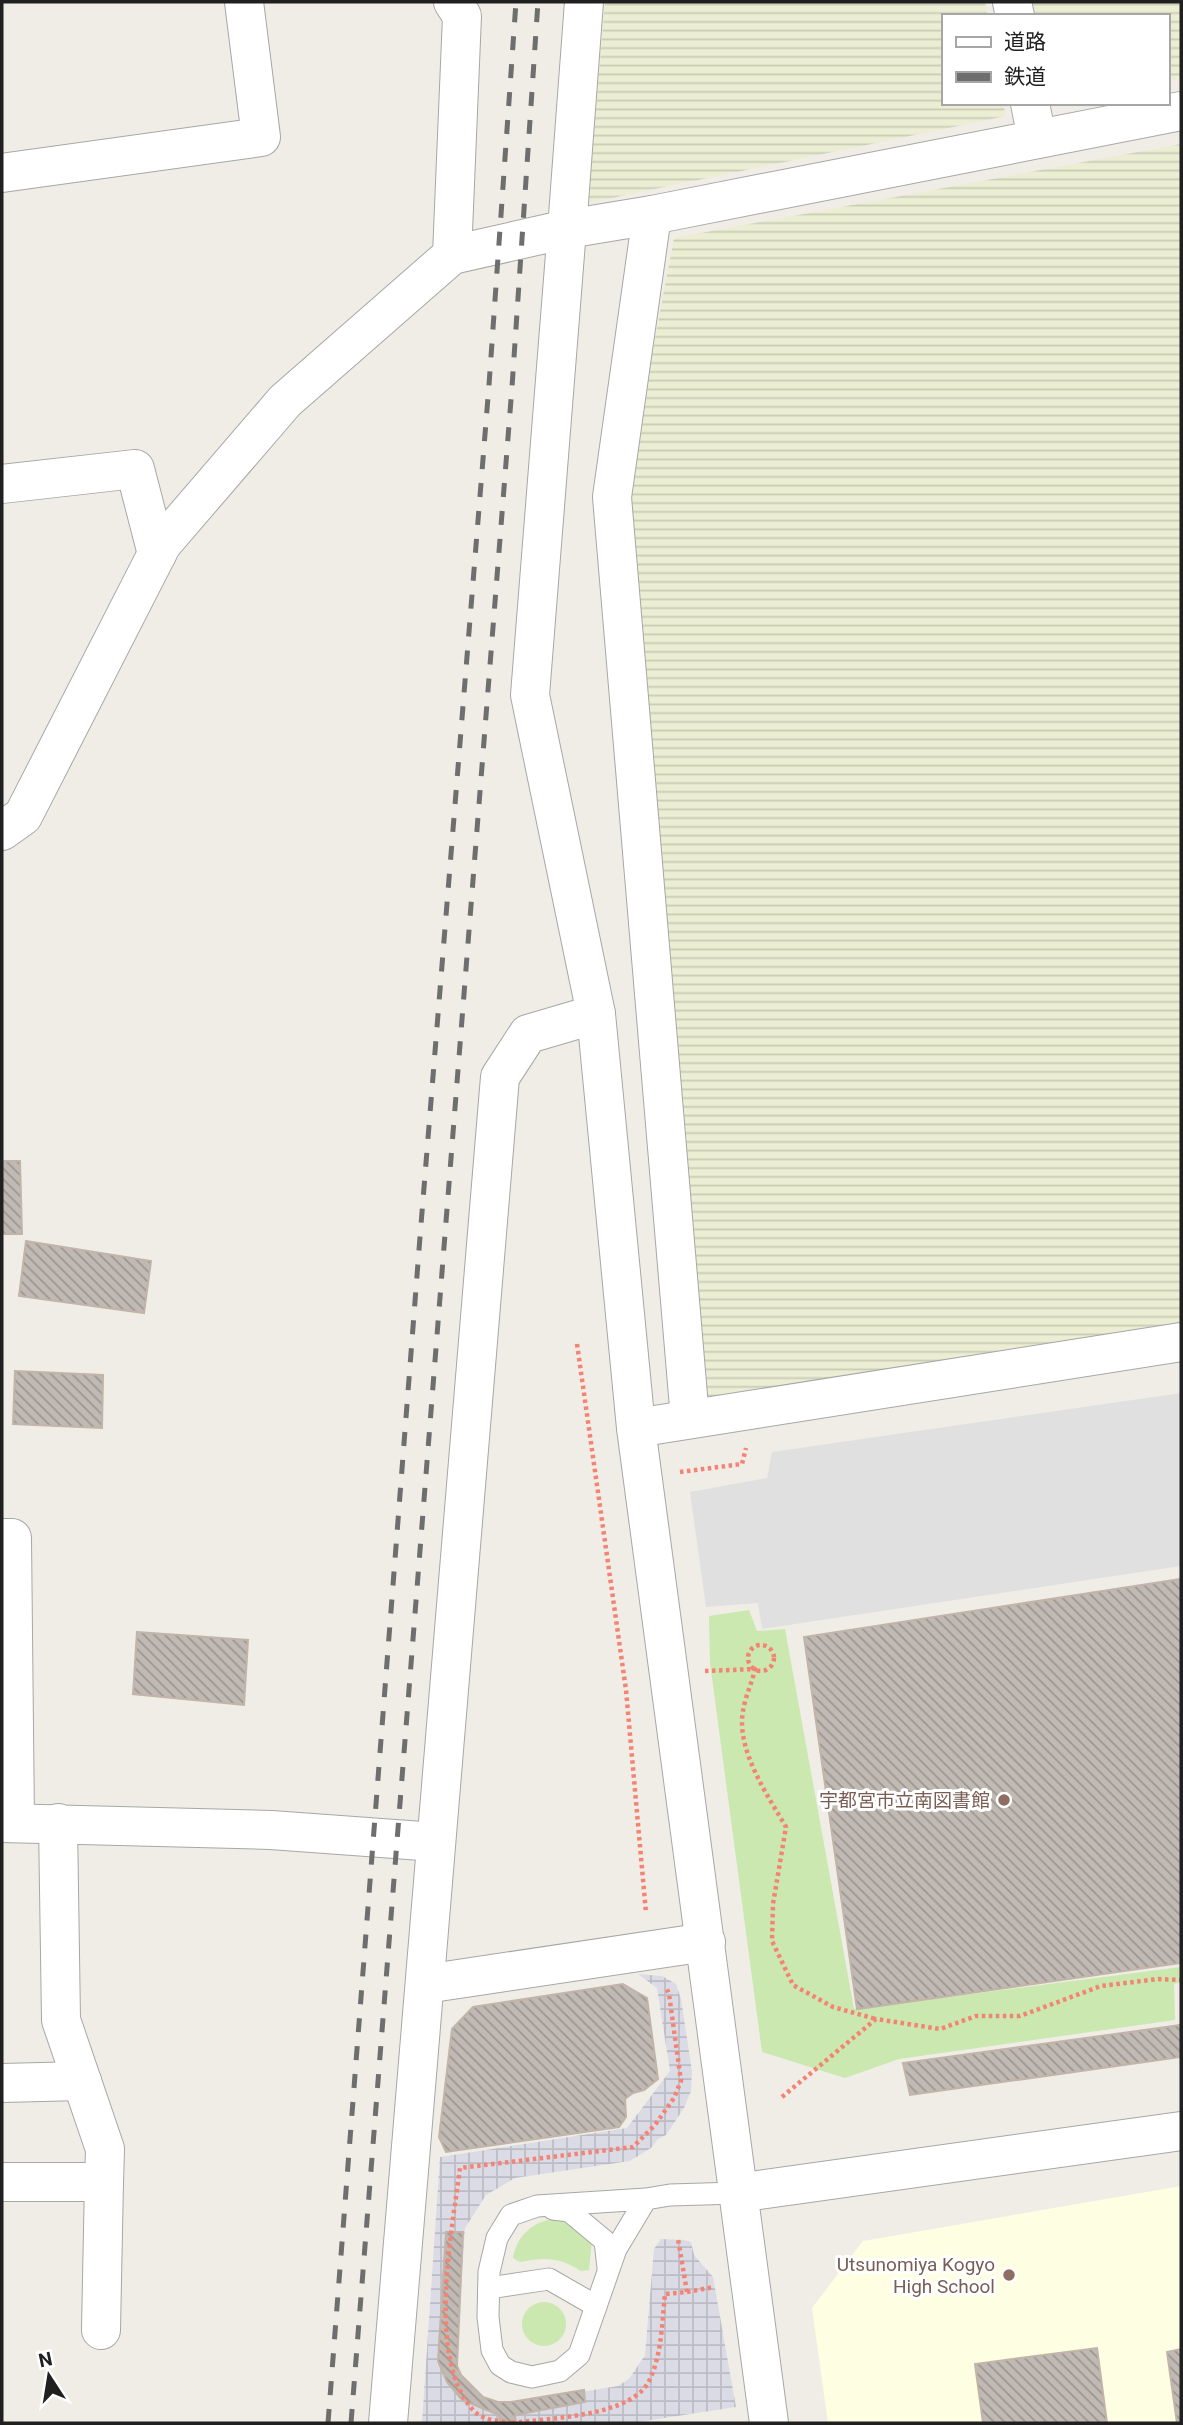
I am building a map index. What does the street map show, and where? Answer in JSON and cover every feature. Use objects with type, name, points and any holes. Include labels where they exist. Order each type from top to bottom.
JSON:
[{"type":"street","points":[[2,173],[261,137],[244,2]]},
{"type":"street","points":[[452,255],[462,16],[453,2]]},
{"type":"street","points":[[584,2],[530,695],[596,1014],[636,1427],[769,2423]]},
{"type":"street","points":[[2,831],[23,816],[162,544],[285,401],[452,255],[566,229],[652,215],[1033,121],[1181,111]]},
{"type":"street","points":[[652,215],[612,497],[690,1419]]},
{"type":"street","points":[[2,484],[135,469],[157,554]]},
{"type":"street","points":[[388,2423],[500,1077],[528,1034],[596,1014]]},
{"type":"street","points":[[636,1427],[1181,1342]]},
{"type":"street","points":[[2,1538],[12,1538],[8,1823],[271,1830],[436,1842]]},
{"type":"street","points":[[58,1823],[61,2020],[105,2149],[101,2330]]},
{"type":"street","points":[[425,1984],[706,1942]]},
{"type":"street","points":[[2,2083],[82,2081]]},
{"type":"street","points":[[737,2193],[1181,2132]]},
{"type":"street","points":[[2,2182],[104,2182]]},
{"type":"lane","points":[[646,2199],[616,2249],[579,2355],[560,2371],[532,2377],[511,2372],[500,2365],[492,2350],[488,2317],[489,2272],[497,2238],[510,2215],[537,2206],[670,2195],[737,2193]]},
{"type":"lane","points":[[537,2206],[569,2211],[605,2241],[608,2269]]},
{"type":"lane","points":[[489,2288],[549,2279],[596,2306]]},
{"type":"path","points":[[577,1344],[626,1689],[644,1908],[657,1950]]},
{"type":"path","points":[[695,1671],[755,1670],[768,1669],[774,1662],[774,1654],[766,1645],[757,1645],[749,1654],[749,1663],[755,1670]]},
{"type":"path","points":[[755,1670],[742,1713],[746,1749],[764,1791],[786,1827],[773,1904],[772,1941],[793,1985],[833,2007],[876,2019],[940,2029],[976,2016],[1020,2016],[1101,1986],[1158,1979],[1181,1980]]},
{"type":"path","points":[[782,2097],[876,2019]]},
{"type":"path","points":[[678,2239],[687,2292]]},
{"type":"path","points":[[512,2423],[596,2412],[625,2402],[637,2394],[650,2381],[659,2351],[664,2294],[714,2287]]},
{"type":"shaded area","points":[[605,2],[985,2],[988,14],[942,14],[942,105],[1003,105],[1006,116],[588,203]]},
{"type":"shaded area","points":[[1031,2],[1181,2],[1181,78],[1169,81],[1169,14],[1033,14]]},
{"type":"shaded area","points":[[1181,144],[1181,1330],[696,1410],[625,497],[674,238]]},
{"type":"shaded area","points":[[1181,1393],[1181,1566],[762,1629],[758,1603],[706,1607],[690,1492],[767,1478],[772,1452]]},
{"type":"shaded area","points":[[638,1974],[662,1976],[676,1984],[681,1999],[692,2071],[691,2091],[684,2108],[666,2135],[630,2161],[515,2178],[486,2195],[465,2228],[456,2365],[461,2378],[479,2398],[507,2404],[618,2386],[629,2379],[645,2355],[654,2249],[661,2239],[684,2240],[691,2242],[694,2255],[713,2277],[736,2407],[632,2423],[422,2423],[440,2157],[627,2128],[670,2071],[657,1988]]},
{"type":"shaded area","name":"Utsunomiya Kogyo High School","points":[[1181,2186],[1181,2423],[828,2423],[812,2308],[863,2241]]},
{"type":"green space","points":[[749,1610],[757,1631],[785,1629],[854,2009],[1181,1967],[1181,1982],[1174,1984],[1175,2020],[899,2059],[845,2078],[762,2052],[710,1663],[709,1616]]},
{"type":"green space","points":[[559,2218],[573,2222],[592,2240],[589,2270],[581,2271],[552,2259],[520,2262],[513,2258],[515,2249],[528,2230],[542,2222]]},
{"type":"green space","points":[[544,2302],[559,2309],[566,2324],[559,2339],[544,2346],[529,2339],[522,2324],[529,2309]]},
{"type":"building","points":[[2,1161],[20,1161],[22,1234],[2,1234]]},
{"type":"building","points":[[26,1241],[151,1261],[144,1313],[19,1296]]},
{"type":"building","points":[[15,1371],[103,1375],[102,1428],[13,1424]]},
{"type":"building","name":"宇都宮市立南図書館","points":[[1181,1579],[1181,1963],[857,2009],[804,1637]]},
{"type":"building","points":[[137,1632],[248,1640],[244,1705],[133,1694]]},
{"type":"building","points":[[623,1984],[647,1998],[658,2079],[644,2090],[625,2099],[626,2117],[619,2127],[446,2152],[439,2137],[452,2029],[473,2007]]},
{"type":"building","points":[[1181,2025],[1181,2057],[910,2095],[903,2063]]},
{"type":"building","points":[[446,2232],[463,2232],[457,2366],[461,2375],[483,2397],[498,2402],[584,2390],[585,2402],[515,2415],[516,2423],[500,2423],[499,2415],[462,2400],[447,2382],[438,2361]]},
{"type":"building","points":[[1097,2348],[1107,2423],[983,2423],[975,2364]]},
{"type":"building","points":[[1181,2349],[1181,2423],[1177,2423],[1167,2352]]},
{"type":"railway","points":[[328,2423],[489,385],[516,2]]},
{"type":"railway","points":[[351,2423],[512,387],[538,2]]},
{"type":"place","name":"宇都宮市立南図書館","points":[[1004,1800]]},
{"type":"place","name":"Utsunomiya Kogyo High School","points":[[1009,2275]]}]
